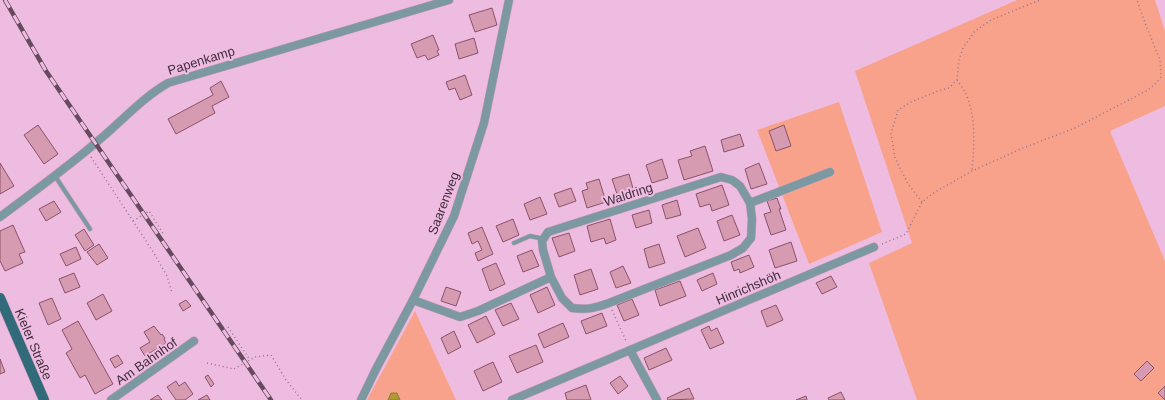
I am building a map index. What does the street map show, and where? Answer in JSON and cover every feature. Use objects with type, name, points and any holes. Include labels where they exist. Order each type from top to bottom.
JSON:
[{"type":"main road","name":"Kieler Straße","points":[[0,298],[44,400]]},
{"type":"street","name":"Papenkamp","points":[[0,218],[87,150],[154,91],[168,83],[449,0]]},
{"type":"street","name":"Saarenweg","points":[[361,400],[413,300],[454,216],[482,131],[509,0]]},
{"type":"street","points":[[750,203],[830,172]]},
{"type":"street","name":"Waldring","points":[[721,177],[732,180],[740,186],[750,203],[752,218],[750,238],[743,248],[731,255],[594,308],[572,308],[562,298],[551,277],[543,250],[542,241],[544,239],[548,232],[721,177]]},
{"type":"street","name":"Hinrichshöh","points":[[512,400],[874,247]]},
{"type":"street","points":[[413,300],[460,318],[551,277]]},
{"type":"street","name":"Am Bahnhof","points":[[111,400],[194,341]]},
{"type":"street","points":[[630,350],[656,400]]},
{"type":"lane","points":[[55,176],[90,229]]},
{"type":"lane","points":[[514,243],[530,236],[544,239]]},
{"type":"path","points":[[972,171],[974,122],[968,98],[957,80],[959,60],[963,48],[974,31],[990,20],[1040,0]]},
{"type":"path","points":[[874,247],[906,234],[922,202],[935,192],[972,171],[1023,148],[1075,128],[1155,84],[1161,77],[1160,60],[1137,0]]},
{"type":"path","points":[[922,202],[908,184],[894,158],[891,134],[898,110],[911,102],[949,88],[957,80]]},
{"type":"path","points":[[87,150],[167,276],[172,293]]},
{"type":"path","points":[[133,221],[149,211],[164,235]]},
{"type":"path","points":[[609,303],[630,350]]},
{"type":"path","points":[[228,327],[250,360]]},
{"type":"path","points":[[207,363],[234,369],[255,357],[271,355],[286,380],[302,400]]},
{"type":"shaded area","points":[[1017,0],[1155,0],[1165,31],[1165,106],[1110,131],[1165,261],[1165,400],[917,400],[869,263],[912,243],[855,71]]},
{"type":"shaded area","points":[[839,102],[882,232],[809,264],[757,130]]},
{"type":"shaded area","points":[[415,311],[456,400],[367,400]]},
{"type":"shaded area","points":[[391,393],[397,393],[400,400],[388,400]]},
{"type":"building","points":[[492,8],[497,25],[475,32],[469,15]]},
{"type":"building","points":[[433,35],[439,50],[437,51],[439,55],[428,60],[425,55],[417,58],[411,44]]},
{"type":"building","points":[[474,38],[478,53],[459,59],[455,44]]},
{"type":"building","points":[[465,75],[472,95],[460,100],[455,88],[449,90],[446,82]]},
{"type":"building","points":[[221,81],[229,97],[212,106],[215,113],[176,134],[168,119],[213,95],[210,88]]},
{"type":"building","points":[[38,125],[58,154],[44,164],[24,135]]},
{"type":"building","points":[[784,125],[791,146],[776,151],[769,131]]},
{"type":"building","points":[[740,134],[744,146],[724,152],[721,140]]},
{"type":"building","points":[[705,146],[713,171],[684,180],[678,160],[692,156],[690,151]]},
{"type":"building","points":[[662,159],[668,178],[652,183],[646,165]]},
{"type":"building","points":[[0,163],[14,186],[0,194]]},
{"type":"building","points":[[759,163],[767,184],[751,189],[745,169]]},
{"type":"building","points":[[629,174],[634,192],[618,197],[612,179]]},
{"type":"building","points":[[599,179],[606,202],[587,208],[582,191],[588,189],[586,183]]},
{"type":"building","points":[[722,185],[729,205],[712,211],[710,204],[700,207],[696,194]]},
{"type":"building","points":[[571,188],[576,201],[559,207],[554,194]]},
{"type":"building","points":[[540,197],[547,214],[530,220],[524,204]]},
{"type":"building","points":[[777,198],[786,230],[771,235],[764,214],[771,212],[767,201]]},
{"type":"building","points":[[677,200],[681,215],[666,219],[662,205]]},
{"type":"building","points":[[54,201],[61,212],[46,221],[39,209]]},
{"type":"building","points":[[649,210],[652,223],[636,228],[632,215]]},
{"type":"building","points":[[732,215],[740,235],[724,241],[717,221]]},
{"type":"building","points":[[513,219],[519,235],[503,242],[496,226]]},
{"type":"building","points":[[610,219],[616,240],[606,244],[604,238],[591,242],[587,226]]},
{"type":"building","points":[[13,225],[25,252],[19,254],[23,263],[5,271],[0,261],[0,231]]},
{"type":"building","points":[[482,227],[493,254],[478,261],[475,253],[482,250],[478,241],[472,244],[468,233]]},
{"type":"building","points":[[698,228],[706,248],[685,257],[677,236]]},
{"type":"building","points":[[84,229],[94,245],[85,251],[75,235]]},
{"type":"building","points":[[569,233],[575,251],[559,257],[552,238]]},
{"type":"building","points":[[791,242],[797,261],[775,268],[769,250]]},
{"type":"building","points":[[99,244],[108,258],[97,265],[87,252]]},
{"type":"building","points":[[659,244],[665,263],[649,268],[644,249]]},
{"type":"building","points":[[76,247],[81,259],[66,266],[60,254]]},
{"type":"building","points":[[532,250],[539,266],[523,272],[517,256]]},
{"type":"building","points":[[749,255],[754,267],[740,273],[739,269],[734,271],[731,262]]},
{"type":"building","points":[[496,263],[505,284],[490,291],[482,269]]},
{"type":"building","points":[[623,266],[631,283],[616,288],[610,272]]},
{"type":"building","points":[[591,269],[598,289],[580,295],[574,275]]},
{"type":"building","points":[[74,273],[80,287],[65,293],[59,279]]},
{"type":"building","points":[[713,273],[717,284],[702,291],[697,280]]},
{"type":"building","points":[[831,276],[837,287],[822,294],[816,283]]},
{"type":"building","points":[[680,281],[686,296],[660,306],[655,290]]},
{"type":"building","points":[[446,287],[461,292],[456,306],[441,301]]},
{"type":"building","points":[[547,287],[555,305],[538,313],[530,295]]},
{"type":"building","points":[[103,294],[112,311],[96,320],[87,303]]},
{"type":"building","points":[[52,298],[61,319],[48,325],[39,303]]},
{"type":"building","points":[[632,299],[639,315],[624,321],[617,305]]},
{"type":"building","points":[[186,300],[191,306],[183,311],[179,304]]},
{"type":"building","points":[[511,303],[519,319],[503,326],[495,310]]},
{"type":"building","points":[[776,305],[783,320],[767,327],[761,311]]},
{"type":"building","points":[[602,313],[607,326],[586,334],[581,321]]},
{"type":"building","points":[[486,316],[495,334],[477,343],[468,325]]},
{"type":"building","points":[[78,321],[113,384],[95,394],[85,375],[80,378],[66,353],[72,349],[62,330]]},
{"type":"building","points":[[563,323],[569,337],[544,348],[538,334]]},
{"type":"building","points":[[154,326],[165,338],[166,343],[145,356],[140,348],[150,342],[144,332]]},
{"type":"building","points":[[709,326],[711,331],[717,328],[724,343],[710,349],[701,330]]},
{"type":"building","points":[[454,331],[461,347],[448,354],[441,338]]},
{"type":"building","points":[[536,345],[543,362],[517,373],[509,356]]},
{"type":"building","points":[[666,348],[672,360],[649,370],[644,358]]},
{"type":"building","points":[[118,355],[123,363],[115,368],[110,359]]},
{"type":"building","points":[[0,359],[5,372],[0,374]]},
{"type":"building","points":[[1147,361],[1154,368],[1141,381],[1134,374]]},
{"type":"building","points":[[493,362],[502,382],[483,391],[474,371]]},
{"type":"building","points":[[208,375],[214,384],[211,387],[205,377]]},
{"type":"building","points":[[620,376],[628,386],[618,394],[610,383]]},
{"type":"building","points":[[176,381],[179,386],[185,382],[193,394],[185,400],[176,400],[167,387]]},
{"type":"building","points":[[586,385],[591,400],[567,400],[565,393]]},
{"type":"building","points":[[1165,386],[1165,400],[1158,393]]},
{"type":"building","points":[[689,388],[694,399],[668,400],[667,398]]},
{"type":"building","points":[[841,392],[845,400],[829,400],[828,398]]},
{"type":"building","points":[[158,395],[162,400],[150,400]]},
{"type":"building","points":[[207,395],[210,400],[198,400]]},
{"type":"building","points":[[806,396],[807,400],[796,400]]},
{"type":"railway","points":[[5,0],[46,71],[271,400]]}]
